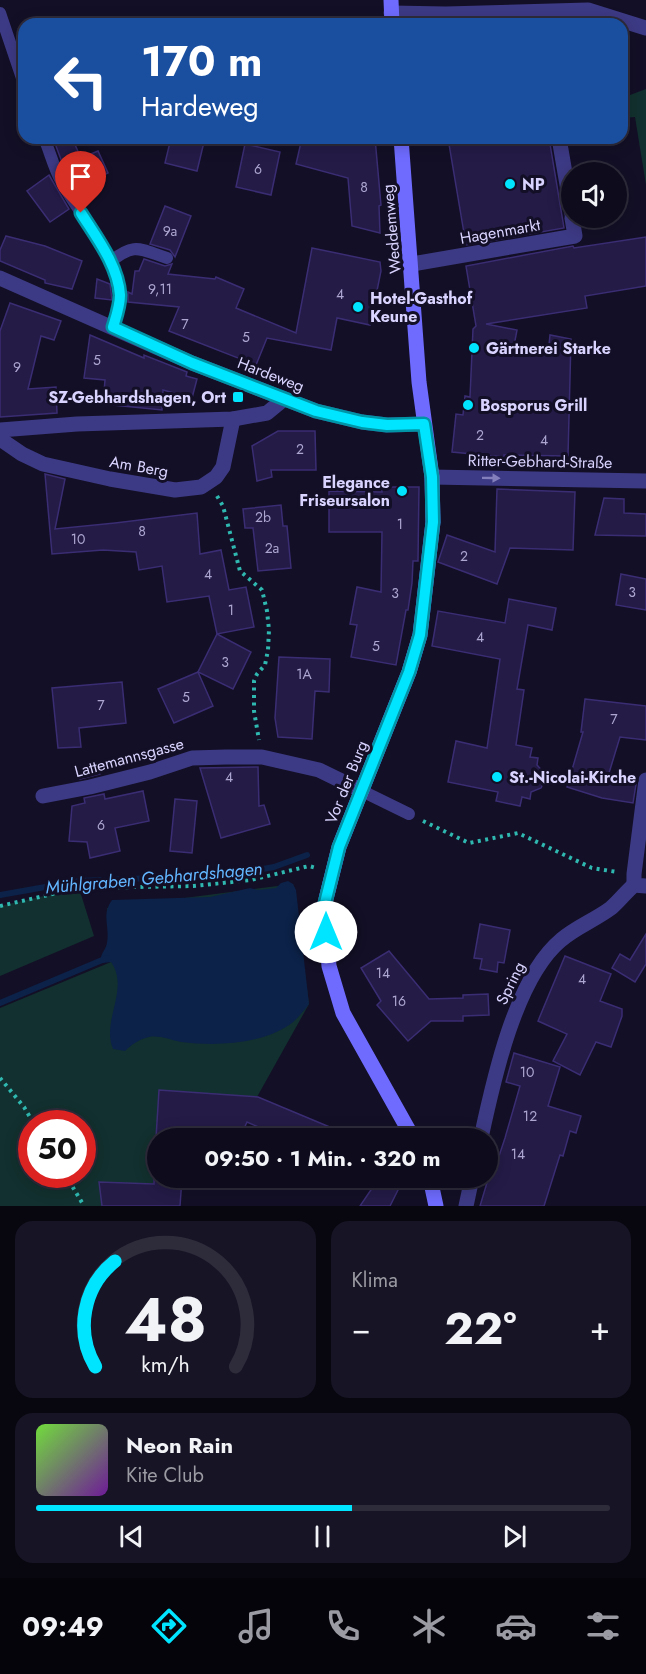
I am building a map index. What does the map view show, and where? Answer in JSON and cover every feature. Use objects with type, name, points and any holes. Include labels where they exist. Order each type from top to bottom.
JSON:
[{"type":"main road","name":"Weddemweg","points":[[402,144],[424,424]]},
{"type":"main road","name":"Vor der Burg","points":[[407,1128],[343,1013],[328,966],[325,903],[339,847],[409,672],[420,635],[433,522],[432,477],[424,424]]},
{"type":"main road","points":[[432,1188],[436,1206]]},
{"type":"street","points":[[391,12],[559,18],[590,5],[622,18]]},
{"type":"street","points":[[628,21],[646,28]]},
{"type":"street","name":"Hagenmarkt","points":[[560,144],[563,162]]},
{"type":"street","name":"Hagenmarkt","points":[[412,264],[575,236],[574,228]]},
{"type":"street","name":"Hardeweg","points":[[0,278],[192,363],[316,411],[362,422],[387,425],[424,424]]},
{"type":"street","points":[[0,430],[77,424],[233,419],[267,413],[284,399]]},
{"type":"street","points":[[210,483],[223,467],[233,419]]},
{"type":"street","name":"Am Berg","points":[[0,439],[22,454],[43,464],[110,479],[175,490],[201,487],[210,483]]},
{"type":"street","name":"Ritter-Gebhard-Straße","points":[[432,477],[646,481]]},
{"type":"street","name":"Lattemannsgasse","points":[[43,796],[150,772],[192,758],[262,757],[319,770],[362,790]]},
{"type":"street","points":[[638,882],[646,780]]},
{"type":"street","name":"Spring","points":[[484,1128],[511,1024],[530,978],[560,940],[612,907],[638,882]]},
{"type":"street","points":[[466,1206],[470,1188]]},
{"type":"lane","points":[[0,13],[18,66]]},
{"type":"lane","points":[[46,144],[61,181],[110,262],[120,294],[113,327]]},
{"type":"lane","points":[[110,262],[124,251],[136,248],[167,258]]},
{"type":"lane","points":[[362,790],[409,814]]},
{"type":"path","points":[[210,483],[223,506],[240,571],[262,590],[267,611],[268,650],[265,665],[254,681],[254,711],[262,757]]},
{"type":"path","points":[[409,814],[469,843],[518,833],[592,868],[638,882]]},
{"type":"path","points":[[0,906],[79,888],[204,885],[251,880],[309,866],[332,871]]},
{"type":"path","points":[[0,1078],[26,1110]]},
{"type":"path","points":[[73,1188],[84,1206]]},
{"type":"green space","points":[[646,89],[646,185],[635,117],[628,118],[628,96]]},
{"type":"green space","points":[[293,884],[309,1004],[257,1097],[160,1090],[157,1128],[147,1128],[147,1184],[100,1182],[102,1206],[0,1206],[0,1008],[111,962],[107,908]]},
{"type":"green space","points":[[79,888],[94,936],[0,976],[0,906]]},
{"type":"water","points":[[288,881],[296,890],[309,1004],[295,1020],[274,1033],[248,1041],[207,1044],[153,1037],[139,1040],[125,1051],[113,1049],[110,1027],[118,983],[111,962],[100,961],[107,943],[106,916],[112,900],[210,897],[250,888],[258,890],[276,888]]},
{"type":"building","points":[[55,144],[75,144],[81,158],[98,151],[108,173],[75,189],[66,173]]},
{"type":"building","points":[[170,144],[204,144],[197,171],[165,163]]},
{"type":"building","points":[[245,144],[280,152],[271,195],[236,187]]},
{"type":"building","points":[[301,144],[376,144],[381,205],[379,206],[380,233],[352,226],[348,178],[296,164]]},
{"type":"building","name":"NP","points":[[449,144],[550,144],[561,210],[561,228],[564,228],[466,245]]},
{"type":"building","points":[[49,175],[69,209],[50,222],[27,191]]},
{"type":"building","points":[[165,206],[191,216],[175,257],[170,250],[150,244]]},
{"type":"building","points":[[6,236],[45,246],[82,261],[72,289],[45,283],[45,280],[0,261],[0,250]]},
{"type":"building","points":[[646,237],[646,286],[585,296],[587,308],[486,324],[517,330],[513,351],[548,355],[550,335],[571,339],[568,456],[504,455],[504,457],[452,452],[456,414],[463,415],[465,396],[470,397],[473,329],[476,326],[466,266],[573,246],[574,248]]},
{"type":"building","points":[[312,248],[380,262],[381,271],[370,325],[337,318],[331,350],[267,338],[256,365],[169,331],[179,307],[128,302],[128,292],[132,294],[135,271],[139,271],[144,259],[165,266],[172,264],[168,274],[215,279],[216,277],[244,289],[236,308],[296,333]]},
{"type":"building","points":[[97,279],[110,284],[112,300],[95,298]]},
{"type":"building","points":[[10,303],[61,321],[54,340],[41,336],[28,389],[56,387],[57,413],[0,417],[0,331]]},
{"type":"building","points":[[90,335],[144,358],[144,355],[187,372],[186,376],[197,379],[192,398],[163,390],[162,410],[103,404],[105,380],[84,378]]},
{"type":"building","points":[[278,431],[315,431],[316,470],[271,470],[272,477],[257,481],[252,446]]},
{"type":"building","points":[[45,474],[65,479],[55,529],[197,513],[200,554],[221,550],[229,590],[246,587],[254,627],[217,634],[209,596],[167,602],[162,566],[139,570],[136,552],[103,550],[52,554]]},
{"type":"building","points":[[382,487],[419,487],[418,561],[413,561],[408,610],[406,610],[396,665],[351,657],[357,625],[350,624],[357,587],[381,592],[382,532],[329,532],[329,491],[382,492]]},
{"type":"building","points":[[497,489],[575,492],[573,550],[510,548],[497,584],[438,562],[447,535],[495,552]]},
{"type":"building","points":[[604,498],[624,499],[624,513],[646,514],[646,536],[595,535]]},
{"type":"building","points":[[281,505],[283,526],[287,526],[291,568],[258,571],[253,528],[245,528],[243,509]]},
{"type":"building","points":[[621,574],[646,579],[646,610],[616,605]]},
{"type":"building","points":[[509,599],[556,608],[552,630],[528,625],[517,689],[524,690],[516,745],[532,748],[530,757],[538,758],[537,765],[547,776],[541,788],[531,792],[530,799],[522,797],[520,806],[496,801],[498,792],[448,782],[456,741],[487,748],[500,659],[432,646],[438,611],[505,623]]},
{"type":"building","points":[[217,634],[251,652],[233,689],[198,672]]},
{"type":"building","points":[[279,657],[330,659],[329,692],[315,691],[312,739],[278,737],[275,718]]},
{"type":"building","points":[[198,672],[213,706],[174,723],[158,689]]},
{"type":"building","points":[[122,682],[126,723],[79,728],[81,747],[58,748],[52,688]]},
{"type":"building","points":[[585,699],[646,706],[646,740],[620,737],[609,773],[637,778],[633,803],[602,798],[567,787],[583,732],[581,732]]},
{"type":"building","points":[[99,766],[100,774],[80,779],[79,770]]},
{"type":"building","points":[[258,767],[259,806],[264,805],[270,824],[221,838],[200,768]]},
{"type":"building","points":[[143,791],[149,821],[115,828],[120,851],[90,858],[87,842],[69,841],[72,806],[85,803],[84,798],[104,794],[105,799]]},
{"type":"building","points":[[175,799],[197,801],[192,853],[170,851]]},
{"type":"building","points":[[480,924],[510,930],[504,963],[498,962],[497,972],[480,969],[482,959],[474,958]]},
{"type":"building","points":[[646,934],[646,964],[635,982],[612,968],[620,954],[630,960]]},
{"type":"building","points":[[389,951],[429,999],[463,998],[463,995],[488,994],[489,1015],[463,1016],[463,1021],[431,1021],[408,1041],[377,1005],[381,1001],[361,968]]},
{"type":"building","points":[[565,956],[611,974],[600,1001],[622,1009],[622,1016],[611,1047],[596,1042],[580,1075],[553,1061],[567,1034],[538,1021]]},
{"type":"building","points":[[514,1053],[560,1067],[548,1106],[581,1116],[576,1133],[570,1131],[563,1156],[560,1155],[544,1206],[480,1206],[485,1188],[498,1188],[498,1159],[520,1086],[506,1082]]},
{"type":"building","points":[[159,1090],[258,1097],[332,1128],[260,1128],[247,1122],[244,1128],[157,1128]]},
{"type":"building","points":[[99,1182],[147,1184],[147,1188],[181,1188],[180,1206],[102,1206]]},
{"type":"building","points":[[372,1188],[399,1188],[390,1206],[360,1206]]},
{"type":"waterway","name":"Mühlgraben Gebhardshagen","points":[[0,895],[79,881],[228,875],[274,867],[307,855]]},
{"type":"waterway","points":[[0,1003],[107,958]]},
{"type":"place","name":"NP","points":[[510,184]]},
{"type":"place","name":"Hotel-Gasthof Keune","points":[[358,307]]},
{"type":"place","name":"Gärtnerei Starke","points":[[474,348]]},
{"type":"place","name":"SZ-Gebhardshagen, Ort","points":[[238,397]]},
{"type":"place","name":"Bosporus Grill","points":[[468,405]]},
{"type":"place","name":"Elegance Friseursalon","points":[[402,491]]},
{"type":"place","name":"St.-Nicolai-Kirche","points":[[497,777]]},
{"type":"route","points":[[81,213],[101,245],[116,279],[120,294],[113,327],[192,363],[316,411],[362,422],[387,425],[424,424],[432,477],[433,522],[420,635],[409,672],[339,847],[325,903],[326,932]]}]
